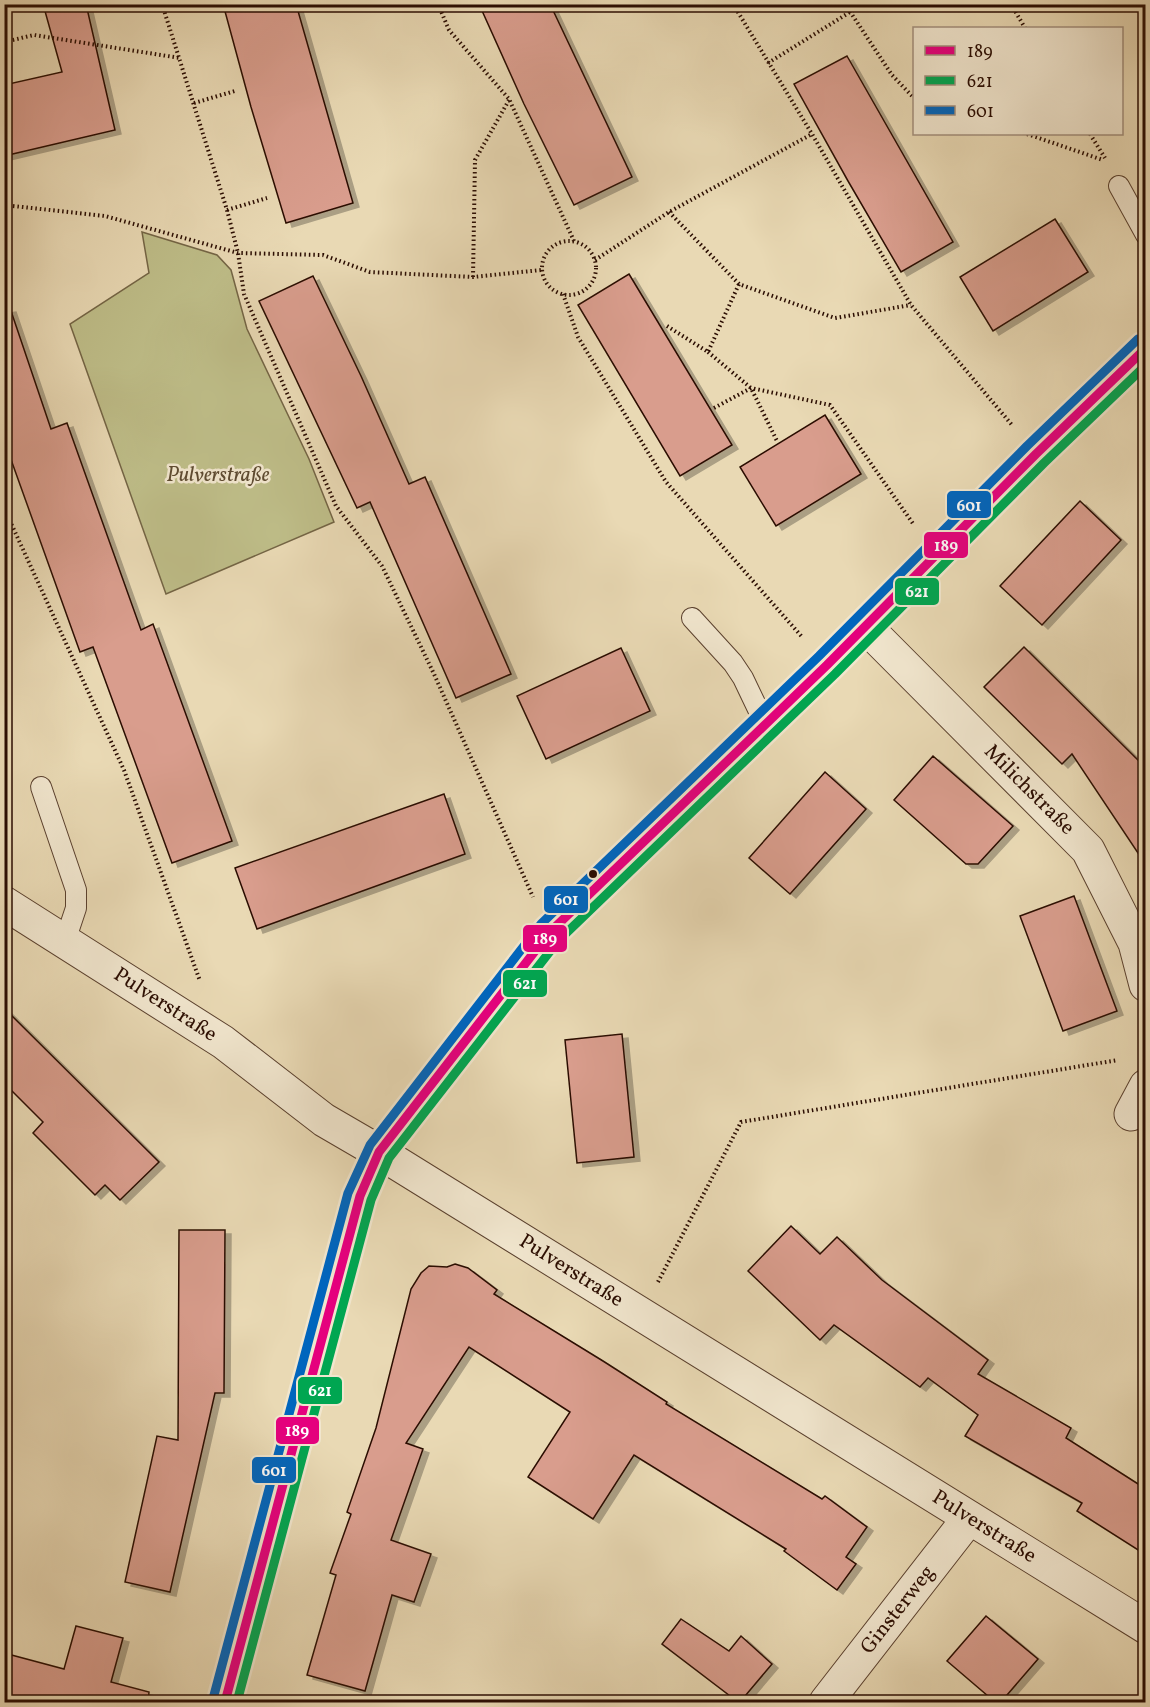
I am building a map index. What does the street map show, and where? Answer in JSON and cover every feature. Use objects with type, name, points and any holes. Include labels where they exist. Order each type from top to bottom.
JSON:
[{"type":"street","points":[[225,1702],[360,1196],[379,1152],[549,933],[827,665],[1036,454],[1146,348]]},
{"type":"street","name":"Milichstraße","points":[[865,626],[1088,850],[1135,943],[1146,985]]},
{"type":"street","name":"Pulverstraße","points":[[4,903],[223,1042],[324,1120],[1146,1628]]},
{"type":"street","name":"Ginsterweg","points":[[826,1702],[969,1518]]},
{"type":"lane","points":[[1119,186],[1146,235]]},
{"type":"lane","points":[[692,618],[733,663],[743,678],[765,724]]},
{"type":"lane","points":[[41,787],[76,890],[76,908],[65,941]]},
{"type":"path","points":[[162,4],[227,210],[238,253],[244,294],[336,506],[382,566],[434,674],[549,933]]},
{"type":"path","points":[[438,4],[449,30],[509,99],[574,241]]},
{"type":"path","points":[[733,4],[812,134],[911,305],[1036,454]]},
{"type":"path","points":[[844,4],[892,75],[913,96]]},
{"type":"path","points":[[768,63],[863,4]]},
{"type":"path","points":[[1011,4],[1024,27]]},
{"type":"path","points":[[4,42],[34,35],[180,58]]},
{"type":"path","points":[[194,103],[235,91]]},
{"type":"path","points":[[474,278],[475,160],[509,99]]},
{"type":"path","points":[[595,260],[669,212],[812,134]]},
{"type":"path","points":[[1031,135],[1108,162],[1091,135]]},
{"type":"path","points":[[227,210],[267,198]]},
{"type":"path","points":[[4,205],[105,216],[238,253],[323,255],[370,272],[474,278],[542,270]]},
{"type":"path","points":[[669,212],[739,284],[835,318],[911,305]]},
{"type":"path","points":[[565,241],[574,241],[584,245],[595,260],[593,279],[587,287],[572,294],[563,294],[554,290],[547,284],[542,270],[547,251],[554,244],[565,241]]},
{"type":"path","points":[[708,352],[739,284]]},
{"type":"path","points":[[563,294],[578,337],[666,482],[827,665]]},
{"type":"path","points":[[667,326],[708,352],[750,388],[777,441]]},
{"type":"path","points":[[714,408],[750,388],[830,405],[935,555]]},
{"type":"path","points":[[4,508],[124,770],[203,987]]},
{"type":"path","points":[[642,1315],[741,1122],[1122,1059]]},
{"type":"green space","name":"Pulverstraße","points":[[142,232],[217,255],[231,270],[247,329],[309,459],[334,522],[166,594],[70,324],[149,273]]},
{"type":"building","points":[[43,4],[86,4],[115,130],[4,156],[4,85],[62,72]]},
{"type":"building","points":[[223,4],[296,4],[353,203],[286,223]]},
{"type":"building","points":[[479,4],[550,4],[632,177],[574,205],[524,104]]},
{"type":"building","points":[[847,56],[953,242],[901,272],[794,84]]},
{"type":"building","points":[[1055,219],[1088,272],[993,331],[960,277]]},
{"type":"building","points":[[629,274],[732,445],[680,476],[578,305]]},
{"type":"building","points":[[313,276],[409,484],[425,477],[511,674],[456,698],[370,502],[357,508],[259,301]]},
{"type":"building","points":[[10,308],[51,429],[67,423],[141,630],[153,624],[232,841],[172,863],[93,647],[80,652],[4,440],[4,309]]},
{"type":"building","points":[[825,415],[861,474],[776,526],[740,467]]},
{"type":"building","points":[[1080,501],[1121,540],[1042,625],[1000,586]]},
{"type":"building","points":[[1024,647],[1146,768],[1146,865],[1072,754],[1062,764],[984,687]]},
{"type":"building","points":[[621,648],[650,711],[546,759],[517,696]]},
{"type":"building","points":[[933,756],[1013,826],[978,864],[966,864],[894,800]]},
{"type":"building","points":[[825,772],[866,809],[790,894],[749,858]]},
{"type":"building","points":[[444,794],[465,854],[257,929],[235,868]]},
{"type":"building","points":[[1074,896],[1117,1011],[1063,1031],[1020,916]]},
{"type":"building","points":[[4,1008],[159,1162],[120,1200],[105,1185],[95,1195],[33,1133],[43,1122],[4,1083]]},
{"type":"building","points":[[622,1034],[634,1157],[577,1163],[565,1040]]},
{"type":"building","points":[[791,1226],[820,1254],[837,1237],[882,1280],[988,1360],[978,1374],[1071,1428],[1066,1438],[1146,1489],[1146,1555],[1077,1511],[1082,1503],[965,1436],[978,1415],[928,1378],[920,1387],[834,1325],[820,1340],[748,1271]]},
{"type":"building","points":[[179,1230],[225,1230],[224,1393],[215,1393],[170,1592],[125,1582],[157,1436],[178,1440]]},
{"type":"building","points":[[455,1264],[468,1268],[497,1290],[494,1294],[603,1361],[667,1402],[666,1404],[822,1499],[825,1496],[867,1527],[846,1557],[856,1564],[837,1590],[784,1551],[786,1549],[634,1455],[593,1519],[528,1477],[570,1412],[469,1347],[406,1443],[423,1449],[391,1540],[431,1554],[414,1602],[392,1595],[365,1691],[307,1675],[336,1575],[330,1573],[351,1514],[347,1512],[376,1428],[411,1289],[421,1273],[429,1266],[447,1267]]},
{"type":"building","points":[[986,1616],[1038,1659],[1001,1702],[995,1702],[947,1661]]},
{"type":"building","points":[[681,1619],[729,1651],[741,1636],[772,1664],[740,1702],[662,1644]]},
{"type":"building","points":[[76,1626],[123,1638],[111,1682],[149,1692],[148,1702],[4,1702],[4,1653],[64,1669]]},
{"type":"transit line","name":"601","points":[[213,1699],[348,1193],[370,1145],[541,924],[819,656],[1027,446],[1138,339]]},
{"type":"transit line","name":"189","points":[[225,1702],[360,1196],[379,1152],[549,933],[827,665],[1036,454],[1146,348]]},
{"type":"transit line","name":"621","points":[[237,1702],[371,1200],[389,1158],[558,941],[835,674],[1044,463],[1146,365]]}]
